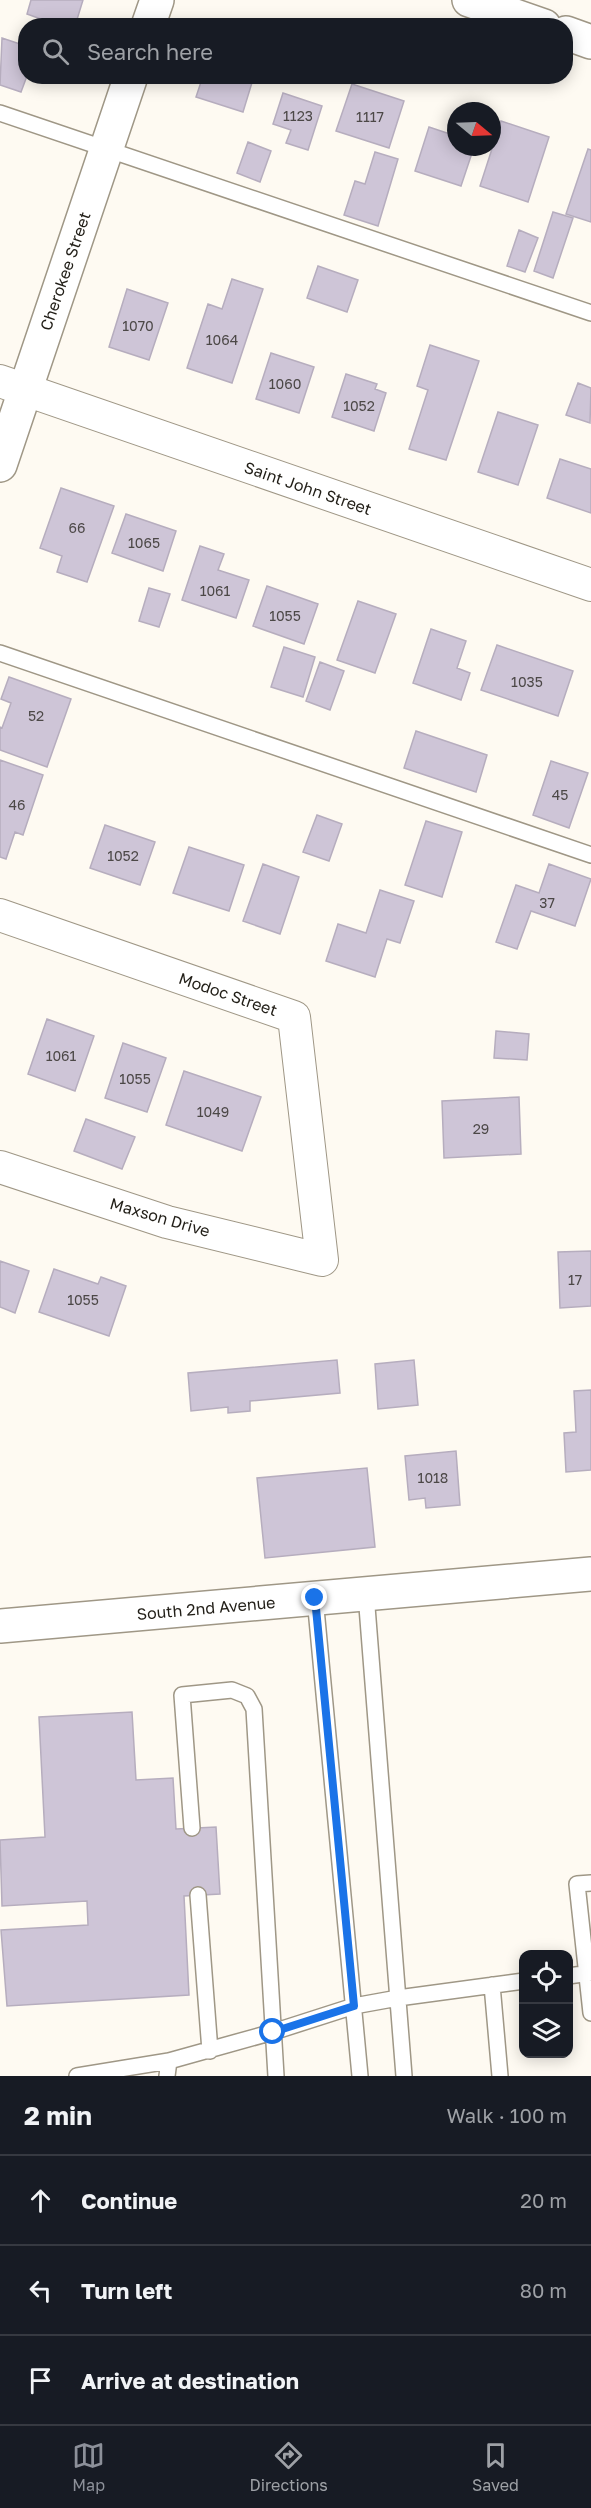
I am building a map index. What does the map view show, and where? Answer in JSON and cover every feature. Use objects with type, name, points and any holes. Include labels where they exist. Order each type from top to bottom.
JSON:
[{"type":"main road","points":[[151,18],[157,0]]},
{"type":"main road","points":[[469,0],[521,18]]},
{"type":"main road","points":[[573,36],[591,42]]},
{"type":"main road","name":"Cherokee Street","points":[[0,465],[12,386],[107,148],[128,84]]},
{"type":"main road","name":"South 2nd Avenue","points":[[0,1626],[591,1574]]},
{"type":"street","name":"Saint John Street","points":[[12,386],[591,585]]},
{"type":"street","name":"Modoc Street","points":[[0,915],[294,1017],[322,1260]]},
{"type":"street","name":"Maxson Drive","points":[[0,1167],[166,1222],[322,1260]]},
{"type":"lane","points":[[0,112],[591,313]]},
{"type":"lane","points":[[0,653],[591,855]]},
{"type":"lane","points":[[366,1594],[404,2076]]},
{"type":"lane","points":[[315,1598],[360,2076]]},
{"type":"lane","points":[[192,1828],[182,1695],[232,1690],[247,1696],[254,1709],[276,2076]]},
{"type":"lane","points":[[591,1883],[577,1884],[589,1973],[591,2013]]},
{"type":"lane","points":[[198,1895],[210,2051]]},
{"type":"lane","points":[[573,1975],[589,1973]]},
{"type":"lane","points":[[76,2076],[168,2068],[210,2051],[354,2006],[519,1982]]},
{"type":"lane","points":[[492,1985],[500,2076]]},
{"type":"building","points":[[31,0],[83,0],[77,18],[38,18],[27,14]]},
{"type":"building","points":[[2,38],[18,43],[18,84],[24,84],[21,92],[0,85]]},
{"type":"building","points":[[200,84],[252,84],[243,112],[196,97]]},
{"type":"building","points":[[352,84],[404,101],[389,148],[336,131]]},
{"type":"building","points":[[283,93],[322,106],[308,150],[286,143],[291,130],[273,124]]},
{"type":"building","points":[[501,121],[549,137],[528,202],[480,186],[490,156],[501,156]]},
{"type":"building","points":[[429,127],[447,133],[447,156],[471,156],[461,186],[415,171]]},
{"type":"building","points":[[248,142],[271,151],[260,182],[237,173]]},
{"type":"building","points":[[588,149],[591,150],[591,222],[566,214]]},
{"type":"building","points":[[375,152],[398,159],[378,226],[344,215],[355,181],[365,184]]},
{"type":"building","points":[[553,212],[573,218],[553,278],[534,271]]},
{"type":"building","points":[[519,230],[538,238],[525,272],[507,266]]},
{"type":"building","points":[[318,266],[358,280],[347,312],[307,298]]},
{"type":"building","points":[[232,279],[263,289],[232,383],[187,368],[208,304],[222,309]]},
{"type":"building","points":[[127,289],[168,303],[149,360],[109,347]]},
{"type":"building","points":[[430,345],[479,361],[446,460],[409,449],[428,390],[417,386]]},
{"type":"building","points":[[271,353],[314,367],[299,413],[256,399]]},
{"type":"building","points":[[346,374],[377,384],[375,389],[386,393],[374,431],[332,417]]},
{"type":"building","points":[[578,383],[591,388],[590,423],[566,415]]},
{"type":"building","points":[[498,412],[538,425],[518,485],[478,472]]},
{"type":"building","points":[[560,459],[591,469],[591,513],[547,498]]},
{"type":"building","points":[[61,488],[114,506],[87,582],[57,572],[62,556],[40,548]]},
{"type":"building","points":[[126,514],[176,531],[163,571],[112,553]]},
{"type":"building","points":[[200,546],[224,554],[218,570],[249,580],[236,618],[182,600]]},
{"type":"building","points":[[267,586],[318,604],[304,644],[253,626]]},
{"type":"building","points":[[149,588],[170,594],[159,627],[139,621]]},
{"type":"building","points":[[358,601],[396,614],[375,673],[337,660]]},
{"type":"building","points":[[431,629],[466,641],[457,668],[470,673],[461,700],[413,683]]},
{"type":"building","points":[[497,645],[573,671],[558,716],[481,690]]},
{"type":"building","points":[[284,647],[315,657],[303,697],[271,687]]},
{"type":"building","points":[[320,662],[344,671],[330,710],[306,701]]},
{"type":"building","points":[[9,677],[71,699],[47,767],[0,750],[0,727],[2,728],[11,703],[1,699]]},
{"type":"building","points":[[416,731],[487,755],[476,792],[404,768]]},
{"type":"building","points":[[0,760],[43,775],[23,835],[15,832],[6,859],[0,857]]},
{"type":"building","points":[[551,761],[588,773],[569,828],[533,815]]},
{"type":"building","points":[[317,815],[342,824],[329,861],[303,852]]},
{"type":"building","points":[[426,821],[462,832],[442,897],[405,885]]},
{"type":"building","points":[[105,825],[155,842],[140,885],[90,868]]},
{"type":"building","points":[[189,847],[244,865],[229,911],[173,893]]},
{"type":"building","points":[[263,864],[299,877],[280,934],[243,921]]},
{"type":"building","points":[[549,864],[591,879],[575,926],[531,911],[517,949],[496,942],[516,885],[539,893]]},
{"type":"building","points":[[380,890],[414,901],[400,943],[387,939],[375,977],[326,961],[338,924],[366,933]]},
{"type":"building","points":[[47,1019],[94,1036],[75,1091],[28,1074]]},
{"type":"building","points":[[496,1031],[529,1034],[527,1060],[494,1058]]},
{"type":"building","points":[[123,1043],[166,1058],[147,1112],[105,1098]]},
{"type":"building","points":[[184,1071],[261,1097],[242,1151],[166,1125]]},
{"type":"building","points":[[519,1097],[521,1154],[444,1158],[442,1101]]},
{"type":"building","points":[[86,1119],[135,1137],[122,1169],[74,1151]]},
{"type":"building","points":[[591,1251],[591,1306],[560,1308],[558,1252]]},
{"type":"building","points":[[0,1261],[29,1271],[15,1313],[0,1307]]},
{"type":"building","points":[[54,1269],[98,1284],[101,1277],[126,1286],[109,1336],[39,1312]]},
{"type":"building","points":[[337,1360],[340,1393],[250,1401],[250,1411],[228,1413],[228,1407],[191,1411],[188,1373]]},
{"type":"building","points":[[414,1360],[418,1405],[378,1409],[375,1364]]},
{"type":"building","points":[[591,1390],[591,1470],[566,1472],[564,1433],[576,1432],[574,1391]]},
{"type":"building","points":[[456,1451],[460,1505],[426,1508],[425,1498],[409,1500],[405,1456]]},
{"type":"building","points":[[367,1468],[375,1547],[265,1558],[257,1478]]},
{"type":"building","points":[[132,1712],[136,1780],[173,1778],[176,1829],[216,1827],[220,1894],[184,1896],[189,1995],[7,2006],[1,1930],[88,1925],[87,1901],[2,1906],[0,1840],[45,1837],[39,1717]]},
{"type":"route","points":[[273,2032],[354,2006],[315,1598]]}]
